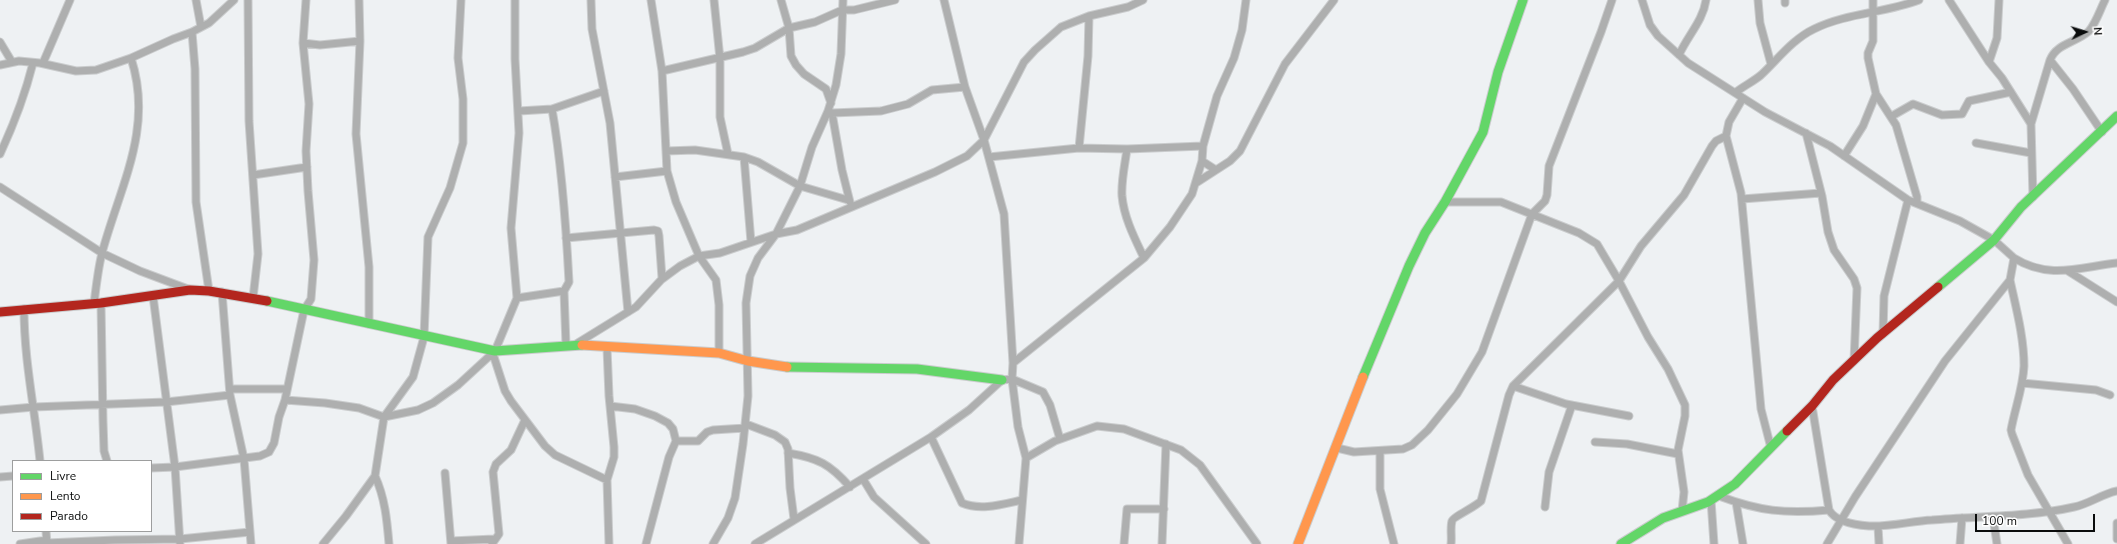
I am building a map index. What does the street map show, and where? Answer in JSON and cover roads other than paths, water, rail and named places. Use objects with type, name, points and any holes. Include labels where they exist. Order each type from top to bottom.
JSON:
[{"type":"street","points":[[43,63],[70,0]]},
{"type":"street","points":[[196,0],[201,27]]},
{"type":"street","points":[[0,65],[12,62],[43,63],[86,71],[131,58],[173,38],[192,32],[209,23],[234,0]]},
{"type":"street","points":[[248,0],[249,121],[258,254],[253,298]]},
{"type":"street","points":[[152,468],[175,467],[260,456],[269,452],[274,443],[279,417],[285,400],[286,389],[304,310],[311,299],[314,260],[307,167],[309,104],[303,43],[306,0]]},
{"type":"street","points":[[359,0],[360,42],[356,134],[369,266],[369,324]]},
{"type":"street","points":[[322,544],[346,516],[375,476],[384,417],[413,376],[424,337],[428,238],[450,188],[463,143],[463,99],[458,58],[461,0]]},
{"type":"street","points":[[285,400],[325,402],[359,408],[384,417],[418,410],[434,403],[458,385],[494,353],[517,298],[511,228],[518,158],[519,111],[515,59],[515,0]]},
{"type":"street","points":[[591,0],[592,29],[610,123],[628,312]]},
{"type":"street","points":[[651,0],[662,71],[667,171],[676,202],[699,256],[716,280],[719,305],[719,353]]},
{"type":"street","points":[[714,0],[720,59],[720,110],[728,154]]},
{"type":"street","points":[[781,0],[789,28],[791,56],[796,65],[804,74],[826,89],[831,103]]},
{"type":"street","points":[[843,0],[841,54],[830,112],[850,203]]},
{"type":"street","points":[[662,71],[720,59],[755,48],[789,28],[816,22],[842,10],[854,10],[895,0]]},
{"type":"street","points":[[944,0],[965,87],[984,140],[1004,214],[1012,379],[1018,427],[1026,458],[1018,544]]},
{"type":"street","points":[[570,345],[636,307],[662,278],[699,256],[720,253],[776,234],[797,230],[850,203],[935,172],[967,156],[984,140],[1024,62],[1061,27],[1089,16],[1128,7],[1143,0]]},
{"type":"street","points":[[1012,363],[1144,258],[1170,227],[1192,194],[1202,162],[1203,146],[1217,96],[1234,58],[1242,30],[1246,0]]},
{"type":"street","points":[[1196,183],[1240,152],[1285,64],[1334,0]]},
{"type":"street","points":[[1298,544],[1409,266],[1425,233],[1445,202],[1483,132],[1498,72],[1523,0]]},
{"type":"street","points":[[1337,448],[1354,452],[1380,451],[1403,449],[1412,445],[1428,430],[1457,394],[1482,352],[1532,214],[1545,201],[1547,195],[1549,166],[1602,32],[1612,0]]},
{"type":"street","points":[[1642,0],[1650,25],[1658,36],[1688,63],[1736,92],[1765,112],[1806,133],[1844,156],[1908,200],[1917,202],[1960,220],[1994,240],[2014,258],[2037,269],[2068,270],[2117,262]]},
{"type":"street","points":[[1679,55],[1688,36],[1697,26],[1704,11],[1706,0]]},
{"type":"street","points":[[1758,0],[1760,23],[1771,64]]},
{"type":"street","points":[[1873,0],[1873,41],[1868,56],[1876,94],[1892,116],[1896,125],[1917,197],[1917,202]]},
{"type":"street","points":[[1736,92],[1760,75],[1803,35],[1813,29],[1840,18],[1874,13],[1919,0]]},
{"type":"street","points":[[1949,0],[2031,124]]},
{"type":"street","points":[[1989,62],[1997,38],[1999,0]]},
{"type":"street","points":[[2033,197],[2031,153],[2033,139],[2031,124],[2050,60],[2057,49],[2082,36],[2090,29],[2105,0]]},
{"type":"street","points":[[1079,148],[1088,56],[1089,16]]},
{"type":"street","points":[[192,32],[196,122],[196,190],[199,231],[209,291]]},
{"type":"street","points":[[0,42],[12,62]]},
{"type":"street","points":[[303,43],[320,45],[360,42]]},
{"type":"street","points":[[107,460],[104,451],[104,404],[98,303],[102,253],[126,181],[137,136],[139,100],[136,75],[131,58]]},
{"type":"street","points":[[2050,60],[2073,89],[2102,132]]},
{"type":"street","points":[[0,154],[15,122],[27,86],[32,63]]},
{"type":"street","points":[[830,112],[881,111],[908,104],[932,90],[965,87]]},
{"type":"street","points":[[519,111],[552,109],[604,91]]},
{"type":"street","points":[[1892,116],[1913,104],[1942,115],[1962,114],[1969,101],[2011,92]]},
{"type":"street","points":[[1844,156],[1863,126],[1876,94]]},
{"type":"street","points":[[1743,98],[1729,122],[1726,136],[1740,182],[1761,409],[1771,448]]},
{"type":"street","points":[[552,109],[559,150],[566,238],[568,282],[564,291],[570,345]]},
{"type":"street","points":[[713,544],[728,518],[735,498],[745,426],[748,361],[746,303],[750,276],[758,258],[776,234],[800,186],[812,147],[830,112]]},
{"type":"street","points":[[1621,544],[1633,540],[1663,518],[1715,498],[1735,484],[1812,406],[1833,380],[1883,334],[1994,240],[2021,207],[2102,132],[2117,116]]},
{"type":"street","points":[[1806,133],[1821,193],[1828,232],[1834,250],[1854,279],[1856,288],[1854,361]]},
{"type":"street","points":[[1451,544],[1452,521],[1454,517],[1470,510],[1480,501],[1509,395],[1513,386],[1619,281],[1641,246],[1684,195],[1712,146],[1716,141],[1726,136]]},
{"type":"street","points":[[1976,143],[2031,153]]},
{"type":"street","points":[[989,157],[1079,148],[1127,149],[1203,146]]},
{"type":"street","points":[[1127,149],[1122,196],[1131,232],[1144,258]]},
{"type":"street","points":[[666,151],[695,150],[744,157],[758,162],[800,186],[850,203]]},
{"type":"street","points":[[744,157],[751,242]]},
{"type":"street","points":[[1202,162],[1216,170]]},
{"type":"street","points":[[253,175],[307,167]]},
{"type":"street","points":[[615,177],[667,171]]},
{"type":"street","points":[[0,187],[102,253],[140,271],[190,290]]},
{"type":"street","points":[[1742,199],[1821,193]]},
{"type":"street","points":[[1883,334],[1884,296],[1908,200]]},
{"type":"street","points":[[1445,202],[1501,202],[1589,238],[1597,244],[1683,398],[1685,416],[1678,454],[1684,492],[1682,511]]},
{"type":"street","points":[[566,238],[654,230],[658,231],[662,278]]},
{"type":"street","points":[[2014,258],[2010,280],[2023,344],[2024,366],[2022,383],[2011,430],[2028,475],[2068,544]]},
{"type":"street","points":[[2068,270],[2117,302]]},
{"type":"street","points":[[1827,544],[1855,497],[1945,361],[2010,280]]},
{"type":"street","points":[[0,312],[98,303],[190,290],[209,291],[253,298],[494,353],[570,345],[719,353],[748,361],[797,368],[917,369],[1002,380],[1012,379],[1043,392],[1050,406],[1060,439]]},
{"type":"street","points":[[517,298],[564,291]]},
{"type":"street","points":[[222,292],[230,392],[244,459],[251,544]]},
{"type":"street","points":[[153,296],[175,467],[180,542]]},
{"type":"street","points":[[24,309],[26,362],[34,407],[40,460]]},
{"type":"street","points":[[607,348],[614,447],[614,457],[607,480],[609,544]]},
{"type":"street","points":[[494,353],[505,390],[545,446],[555,455],[607,480]]},
{"type":"street","points":[[758,543],[794,519],[850,487],[931,437],[969,410],[1002,380]]},
{"type":"street","points":[[2022,383],[2096,390],[2110,395]]},
{"type":"street","points":[[1513,386],[1572,405],[1629,416]]},
{"type":"street","points":[[0,410],[34,407],[166,402],[230,392],[286,389]]},
{"type":"street","points":[[1545,507],[1549,472],[1572,405]]},
{"type":"street","points":[[610,406],[635,409],[668,422],[673,429],[676,441],[669,457],[646,544]]},
{"type":"street","points":[[1812,406],[1829,510],[1835,518],[1858,525],[1878,526],[2048,511],[2076,507],[2117,491]]},
{"type":"street","points":[[445,473],[451,542],[493,542],[499,534],[493,472],[496,464],[511,450],[525,420]]},
{"type":"street","points":[[676,441],[698,441],[707,432],[713,430],[745,426],[776,435],[785,442],[788,453],[794,519]]},
{"type":"street","points":[[1026,458],[1060,439],[1098,426],[1124,429],[1166,444],[1181,450],[1200,465],[1257,544]]},
{"type":"street","points":[[931,437],[962,503],[970,507],[992,506],[1022,500]]},
{"type":"street","points":[[1595,442],[1627,444],[1678,454]]},
{"type":"street","points":[[1162,544],[1166,444]]},
{"type":"street","points":[[1380,451],[1380,489],[1394,544]]},
{"type":"street","points":[[788,453],[810,457],[826,464],[836,471],[850,487]]},
{"type":"street","points":[[0,477],[12,476]]},
{"type":"street","points":[[375,476],[382,491],[387,514],[389,544]]},
{"type":"street","points":[[863,479],[874,497],[926,544]]},
{"type":"street","points":[[1715,498],[1736,502],[1749,507],[1788,512],[1829,510]]},
{"type":"street","points":[[1714,544],[1715,498]]},
{"type":"street","points":[[1736,502],[1743,544]]},
{"type":"street","points":[[1124,544],[1127,509],[1164,509]]},
{"type":"street","points":[[1993,517],[1997,544]]},
{"type":"street","points":[[1960,544],[1962,518]]},
{"type":"street","points":[[2117,523],[2117,540]]},
{"type":"street","points":[[1878,526],[1879,544]]},
{"type":"street","points":[[46,532],[47,542]]},
{"type":"street","points":[[115,542],[116,532]]},
{"type":"street","points":[[20,544],[47,542],[180,542],[250,532]]}]
